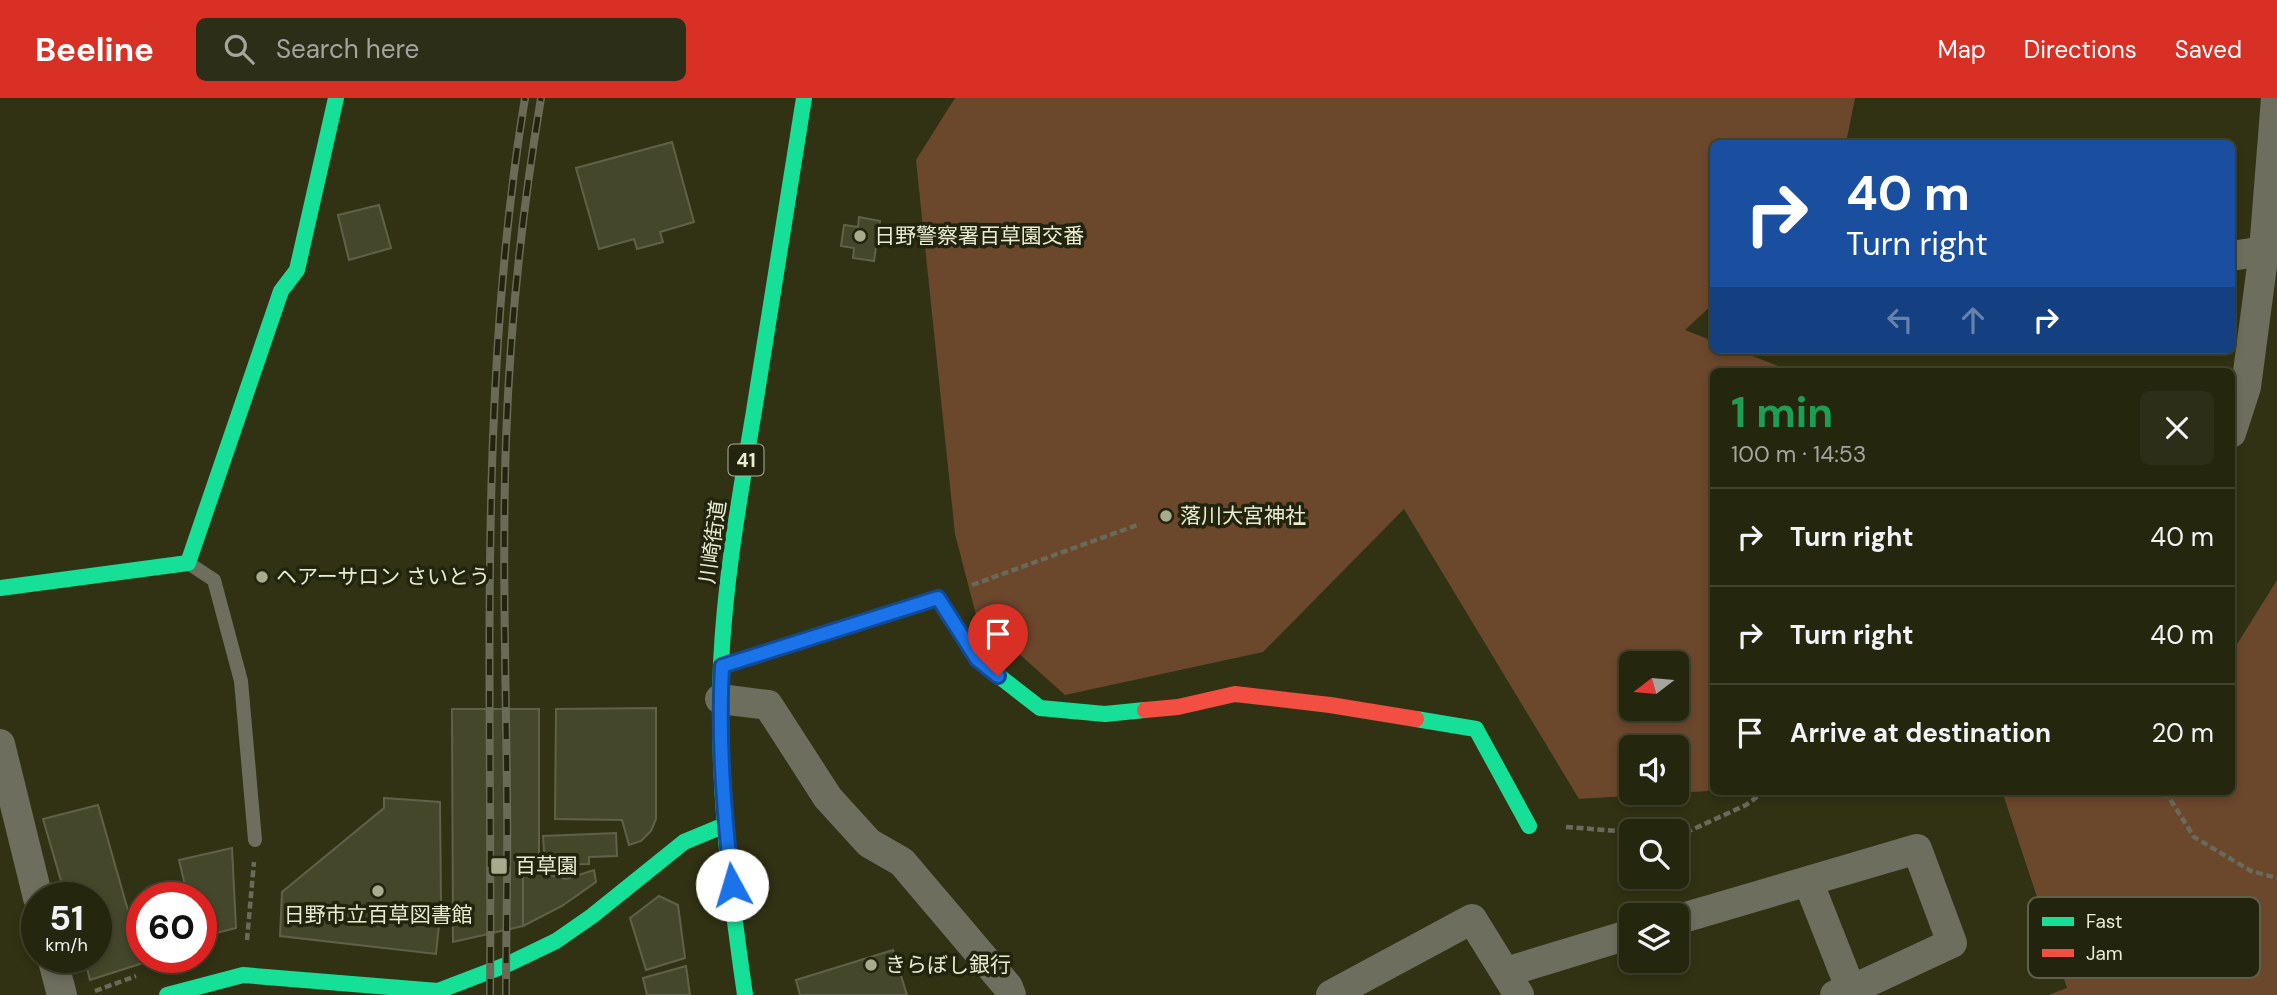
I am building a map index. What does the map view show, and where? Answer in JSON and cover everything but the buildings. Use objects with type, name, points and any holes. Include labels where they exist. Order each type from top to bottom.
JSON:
[{"type":"street","points":[[0,588],[188,563],[230,432],[281,291],[297,270],[336,98]]},
{"type":"street","name":"川崎街道","points":[[745,995],[725,825],[720,699],[725,605],[804,98]]},
{"type":"street","points":[[2235,421],[2246,387],[2264,251],[2276,98]]},
{"type":"street","points":[[2235,255],[2264,251]]},
{"type":"street","points":[[722,666],[938,598],[977,659],[1040,708],[1105,714],[1178,707],[1235,694],[1330,705],[1476,729],[1529,826]]},
{"type":"street","points":[[720,699],[768,705],[828,797],[869,844],[902,862],[1007,986],[1011,995]]},
{"type":"street","points":[[0,744],[34,882]]},
{"type":"street","points":[[167,995],[245,972],[438,991],[506,965],[556,941],[593,916],[684,842],[725,825]]},
{"type":"street","points":[[1689,916],[1808,881],[1917,849],[1952,943],[1842,993],[1808,881]]},
{"type":"street","points":[[1331,995],[1472,919],[1512,983],[1619,939]]},
{"type":"street","points":[[56,973],[62,995]]},
{"type":"lane","points":[[188,563],[214,579],[241,681],[255,840]]},
{"type":"path","points":[[938,598],[1140,524]]},
{"type":"path","points":[[1689,830],[1746,805],[1760,795]]},
{"type":"path","points":[[2168,795],[2194,837],[2251,871],[2277,878]]},
{"type":"path","points":[[1529,826],[1619,831]]},
{"type":"path","points":[[245,972],[255,840]]},
{"type":"path","points":[[84,995],[139,975]]},
{"type":"shaded area","points":[[955,98],[1855,98],[1847,140],[1710,140],[1710,307],[1685,330],[1710,340],[1710,354],[1747,354],[1783,368],[1710,368],[1710,789],[1707,791],[1689,792],[1689,735],[1619,735],[1619,796],[1579,799],[1404,509],[1263,652],[1065,695],[976,615],[955,534],[916,160]]},
{"type":"shaded area","points":[[2277,580],[2277,995],[2048,995],[2067,988],[2064,978],[2260,978],[2260,897],[2037,897],[2003,795],[2235,795],[2235,648]]},
{"type":"railway","points":[[490,995],[489,658],[493,433],[499,321],[525,98]]},
{"type":"railway","points":[[506,995],[506,440],[518,268],[541,98]]},
{"type":"traffic: fast","points":[[0,588],[188,563],[281,291],[297,270],[336,98]]},
{"type":"traffic: fast","points":[[745,995],[729,871],[722,788],[720,705],[723,631],[738,505],[804,98]]},
{"type":"traffic: fast","points":[[722,666],[938,598],[977,659],[1040,708],[1105,714],[1145,710]]},
{"type":"traffic: fast","points":[[1416,719],[1476,729],[1529,826]]},
{"type":"traffic: fast","points":[[167,995],[243,975],[438,991],[506,965],[556,941],[592,916],[684,842],[725,825]]},
{"type":"traffic: jam","points":[[1145,710],[1178,707],[1235,694],[1330,705],[1416,719]]},
{"type":"place","name":"日野警察署百草園交番","points":[[860,236]]},
{"type":"place","name":"落川大宮神社","points":[[1166,516]]},
{"type":"place","name":"ヘアーサロン さいとう","points":[[262,577]]},
{"type":"place","name":"百草園","points":[[499,866]]},
{"type":"place","name":"日野市立百草図書館","points":[[378,891]]},
{"type":"place","name":"きらぼし銀行","points":[[871,965]]},
{"type":"route","points":[[732,885],[722,775],[722,666],[938,598],[977,659],[998,676]]}]
